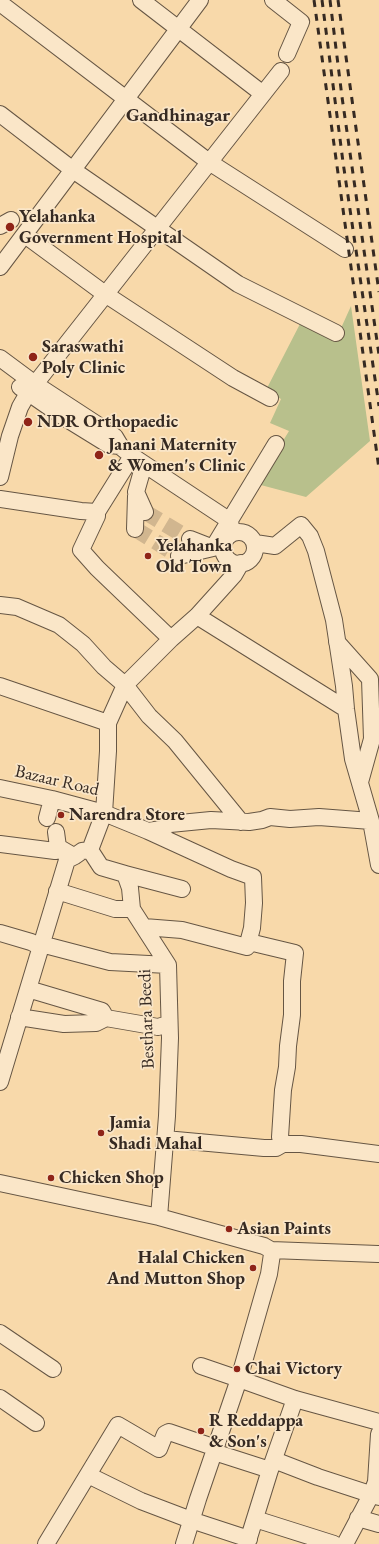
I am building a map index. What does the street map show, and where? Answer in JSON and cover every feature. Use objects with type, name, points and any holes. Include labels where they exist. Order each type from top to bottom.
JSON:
[{"type":"street","points":[[141,0],[263,94]]},
{"type":"street","points":[[0,267],[200,0]]},
{"type":"street","points":[[273,0],[301,22],[287,54]]},
{"type":"street","points":[[0,3],[209,162],[345,249]]},
{"type":"street","points":[[0,477],[20,407],[31,388],[282,71]]},
{"type":"street","points":[[0,114],[73,170],[156,229],[238,284],[336,333]]},
{"type":"street","points":[[25,235],[105,294],[233,378],[270,398]]},
{"type":"street","points":[[0,358],[31,388]]},
{"type":"street","points":[[0,371],[31,388],[109,445],[132,455],[231,527],[252,538],[255,544],[255,549],[251,559],[241,563],[230,561],[224,552],[225,541],[231,527],[276,444]]},
{"type":"street","points":[[132,455],[140,520]]},
{"type":"street","points":[[132,455],[97,512],[97,516],[81,550],[97,568],[171,639]]},
{"type":"street","points":[[0,499],[81,512],[97,512]]},
{"type":"street","points":[[255,544],[275,546],[301,525],[310,536],[316,551],[328,595],[337,642],[353,759],[371,821],[379,865]]},
{"type":"street","points":[[185,547],[213,548],[231,527]]},
{"type":"street","points":[[90,850],[104,812],[108,751],[108,723],[125,685],[171,639],[197,616],[234,575],[241,563]]},
{"type":"street","points":[[0,605],[17,607],[59,625],[83,644],[104,667],[125,685],[149,716],[175,741],[241,822]]},
{"type":"street","points":[[197,616],[346,709]]},
{"type":"street","points":[[337,642],[375,678],[372,739],[360,784]]},
{"type":"street","points":[[0,686],[108,723]]},
{"type":"street","name":"Bazaar Road","points":[[0,788],[104,812],[231,869],[253,877],[254,903],[248,942]]},
{"type":"street","points":[[47,818],[52,799]]},
{"type":"street","points":[[148,831],[162,828],[170,824],[211,820],[241,822],[262,820],[270,817],[290,819],[319,817],[371,821]]},
{"type":"street","points":[[56,832],[58,847],[69,853]]},
{"type":"street","points":[[0,844],[69,853],[90,850]]},
{"type":"street","points":[[90,850],[101,867],[182,889]]},
{"type":"street","points":[[0,1082],[6,1040],[19,1017],[69,853]]},
{"type":"street","name":"Besthara Beedi","points":[[125,874],[130,888],[132,909],[168,965],[168,1024],[170,1038],[165,1139],[158,1217]]},
{"type":"street","points":[[57,891],[115,909],[132,909]]},
{"type":"street","points":[[144,927],[182,930],[247,947],[248,942],[295,953],[292,981],[292,1015],[287,1067],[283,1090],[280,1137],[283,1144]]},
{"type":"street","points":[[0,933],[110,962],[168,965]]},
{"type":"street","points":[[28,989],[102,1011],[106,1018]]},
{"type":"street","points":[[19,1017],[64,1024],[96,1023],[106,1018],[158,1027],[168,1024]]},
{"type":"street","points":[[165,1139],[264,1148],[276,1148],[283,1144],[301,1144],[379,1154]]},
{"type":"street","points":[[0,1183],[158,1217],[264,1246],[271,1250],[378,1254]]},
{"type":"street","points":[[184,1544],[239,1379],[269,1274],[272,1254],[271,1250]]},
{"type":"street","points":[[0,1333],[54,1369]]},
{"type":"street","points":[[201,1366],[296,1399],[379,1422]]},
{"type":"street","points":[[0,1398],[36,1423]]},
{"type":"street","points":[[88,1475],[141,1501],[248,1541],[272,1465],[296,1399]]},
{"type":"street","points":[[46,1544],[118,1425],[159,1449],[165,1434],[169,1432],[215,1450],[318,1477],[375,1496]]},
{"type":"street","points":[[345,1544],[358,1518],[375,1496],[379,1434]]},
{"type":"street","points":[[358,1518],[379,1524]]},
{"type":"street","points":[[255,1519],[334,1544]]},
{"type":"green space","points":[[351,306],[370,441],[306,497],[257,484],[289,431],[270,423],[281,399],[266,390],[301,322],[337,337]]},
{"type":"tunnel","points":[[145,512],[190,539]]},
{"type":"tunnel","points":[[135,529],[179,556]]},
{"type":"railway","points":[[314,0],[379,469]]},
{"type":"railway","points":[[322,0],[343,162],[379,406]]},
{"type":"railway","points":[[330,0],[342,97],[379,355]]},
{"type":"railway","points":[[338,0],[379,292]]},
{"type":"place","name":"Yelahanka Government Hospital","points":[[10,227]]},
{"type":"place","name":"Saraswathi Poly Clinic","points":[[33,357]]},
{"type":"place","name":"NDR Orthopaedic","points":[[28,422]]},
{"type":"place","name":"Janani Maternity & Women's Clinic","points":[[99,455]]},
{"type":"place","name":"Yelahanka Old Town","points":[[148,556]]},
{"type":"place","name":"Narendra Store","points":[[61,815]]},
{"type":"place","name":"Jamia Shadi Mahal","points":[[101,1133]]},
{"type":"place","name":"Chicken Shop","points":[[51,1178]]},
{"type":"place","name":"Asian Paints","points":[[229,1229]]},
{"type":"place","name":"Halal Chicken And Mutton Shop","points":[[253,1268]]},
{"type":"place","name":"Chai Victory","points":[[237,1369]]},
{"type":"place","name":"R Reddappa & Son's","points":[[201,1431]]},
{"type":"district","name":"Gandhinagar","points":[[178,116]]}]
